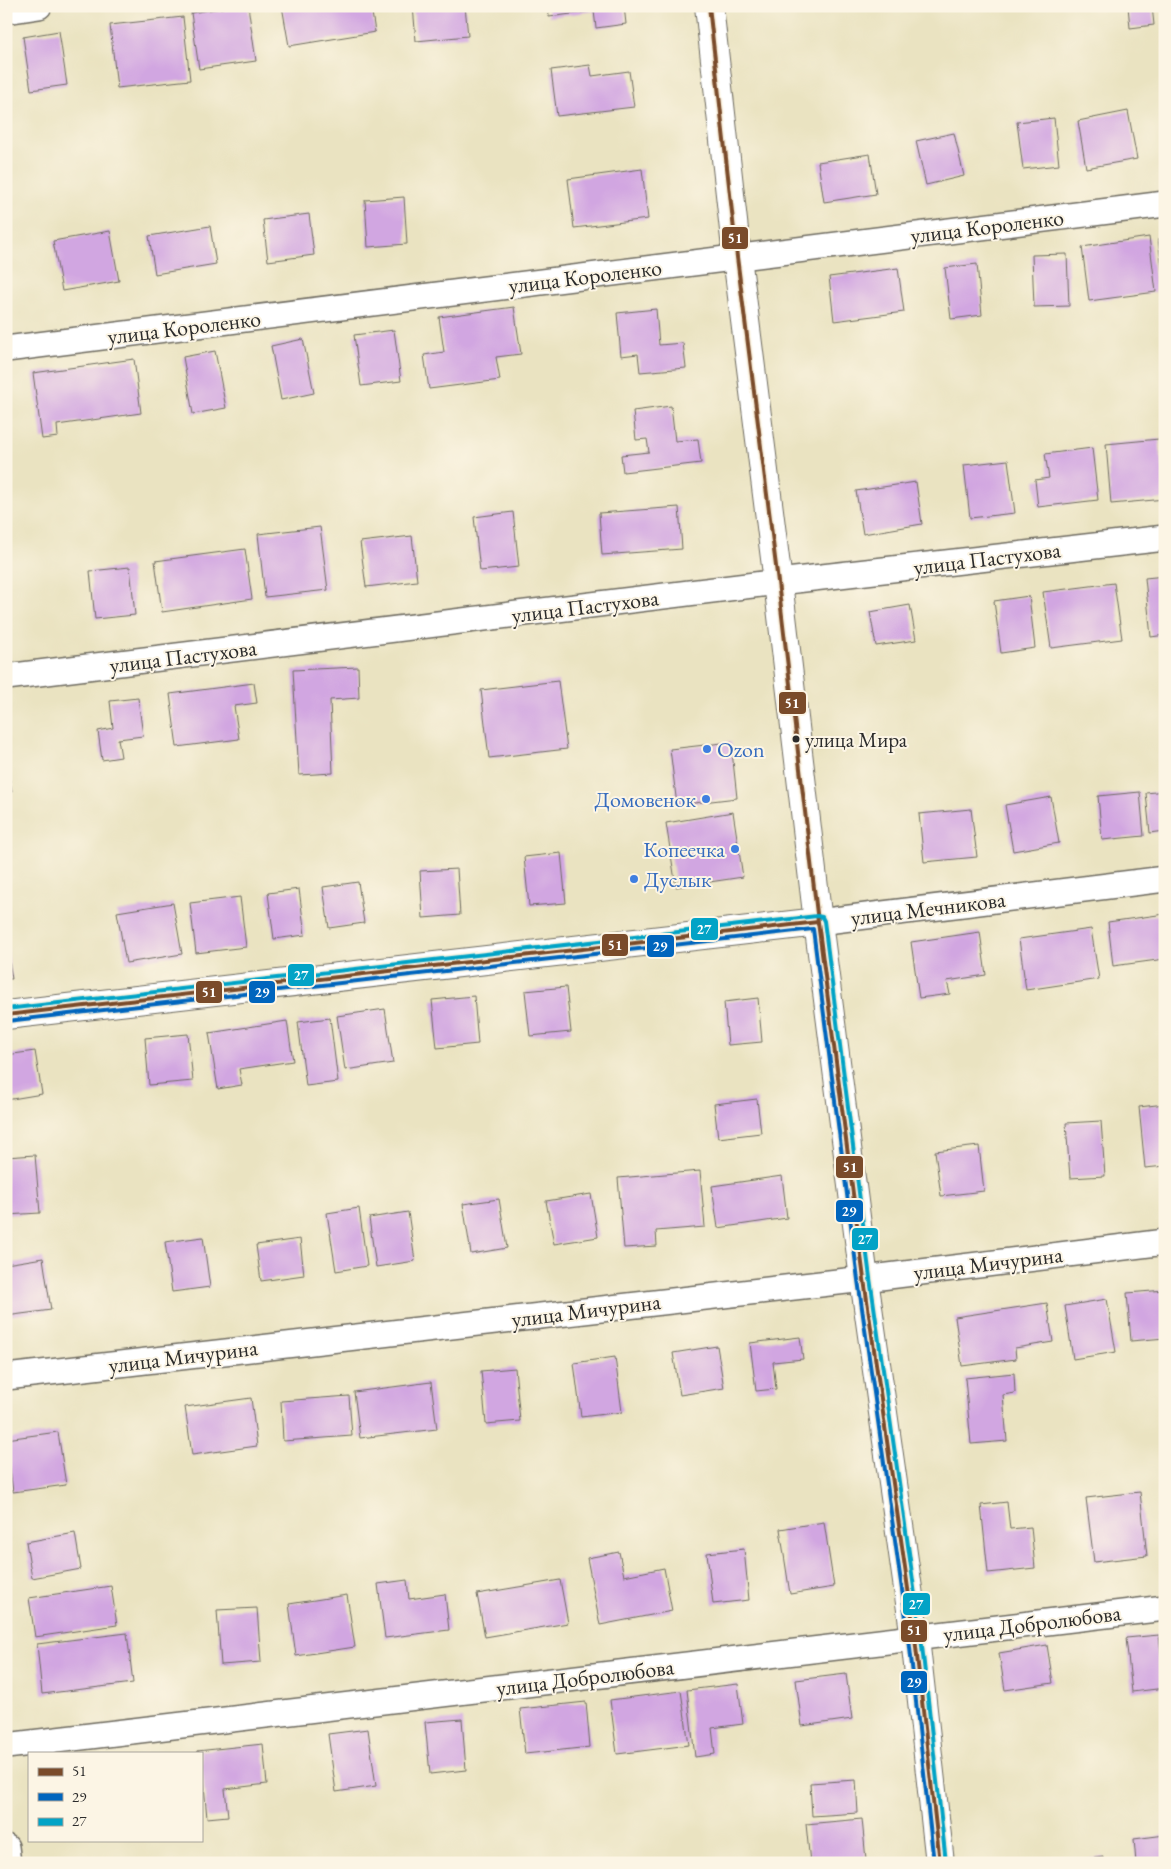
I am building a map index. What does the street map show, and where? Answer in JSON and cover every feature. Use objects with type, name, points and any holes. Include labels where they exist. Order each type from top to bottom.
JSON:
[{"type":"main road","points":[[709,6],[737,257],[818,922],[864,1279],[915,1638],[940,1863]]},
{"type":"main road","name":"улица Мечникова","points":[[6,1015],[818,922]]},
{"type":"street","points":[[6,11],[39,6]]},
{"type":"street","name":"улица Короленко","points":[[6,350],[1165,204]]},
{"type":"street","name":"улица Пастухова","points":[[6,677],[778,582],[1165,538]]},
{"type":"street","name":"улица Мечникова","points":[[818,922],[1165,878]]},
{"type":"street","name":"улица Мичурина","points":[[6,1377],[864,1279],[1165,1242]]},
{"type":"street","name":"улица Добролюбова","points":[[6,1746],[1165,1608]]},
{"type":"street","points":[[6,1848],[8,1863]]},
{"type":"building","points":[[234,6],[248,6],[256,61],[199,69],[191,13]]},
{"type":"building","points":[[282,6],[371,6],[375,32],[289,46]]},
{"type":"building","points":[[413,6],[465,6],[468,36],[416,41]]},
{"type":"building","points":[[548,6],[624,6],[626,24],[596,28],[594,11],[549,17]]},
{"type":"building","points":[[1128,6],[1152,6],[1154,25],[1130,28]]},
{"type":"building","points":[[183,17],[190,80],[117,88],[110,25]]},
{"type":"building","points":[[59,31],[67,85],[31,90],[23,37]]},
{"type":"building","points":[[590,65],[592,76],[629,71],[634,107],[557,116],[551,70]]},
{"type":"building","points":[[1128,111],[1137,159],[1086,168],[1078,121]]},
{"type":"building","points":[[1054,118],[1059,165],[1023,169],[1017,122]]},
{"type":"building","points":[[954,133],[964,176],[926,185],[916,141]]},
{"type":"building","points":[[870,154],[876,194],[824,202],[818,162]]},
{"type":"building","points":[[642,169],[648,219],[574,228],[568,179]]},
{"type":"building","points":[[404,197],[407,244],[368,247],[365,200]]},
{"type":"building","points":[[309,214],[314,255],[268,261],[263,220]]},
{"type":"building","points":[[210,226],[216,264],[155,274],[149,236]]},
{"type":"building","points":[[110,231],[119,281],[62,291],[53,241]]},
{"type":"building","points":[[1149,237],[1156,292],[1089,301],[1082,247]]},
{"type":"building","points":[[1165,238],[1165,283],[1164,283],[1158,239]]},
{"type":"building","points":[[1067,254],[1069,306],[1034,307],[1032,255]]},
{"type":"building","points":[[977,264],[982,315],[951,319],[945,268]]},
{"type":"building","points":[[898,268],[904,312],[834,321],[829,277]]},
{"type":"building","points":[[514,307],[521,354],[496,357],[500,380],[429,389],[424,355],[444,352],[439,317]]},
{"type":"building","points":[[656,309],[659,345],[683,343],[686,368],[640,372],[638,354],[621,356],[617,313]]},
{"type":"building","points":[[394,330],[401,381],[361,386],[354,335]]},
{"type":"building","points":[[303,339],[314,393],[281,400],[271,346]]},
{"type":"building","points":[[215,351],[226,408],[193,414],[183,357]]},
{"type":"building","points":[[134,359],[141,413],[57,425],[58,437],[42,439],[33,373]]},
{"type":"building","points":[[671,406],[675,441],[698,439],[701,463],[623,472],[621,455],[649,452],[647,439],[636,440],[633,411]]},
{"type":"building","points":[[1159,439],[1162,467],[1165,467],[1165,499],[1111,504],[1106,444]]},
{"type":"building","points":[[1092,448],[1098,500],[1038,507],[1035,480],[1049,478],[1045,454]]},
{"type":"building","points":[[1008,460],[1015,513],[970,518],[964,465]]},
{"type":"building","points":[[916,482],[922,524],[863,534],[856,491]]},
{"type":"building","points":[[679,507],[682,549],[602,555],[599,513]]},
{"type":"building","points":[[513,512],[519,567],[480,571],[474,517]]},
{"type":"building","points":[[320,527],[328,590],[265,597],[258,534]]},
{"type":"building","points":[[412,536],[417,581],[366,587],[360,542]]},
{"type":"building","points":[[245,549],[252,599],[162,612],[155,561]]},
{"type":"building","points":[[130,567],[135,615],[95,619],[90,571]]},
{"type":"building","points":[[1165,576],[1165,635],[1151,637],[1145,578]]},
{"type":"building","points":[[1114,583],[1122,639],[1051,648],[1043,592]]},
{"type":"building","points":[[1029,596],[1035,648],[1001,653],[994,601]]},
{"type":"building","points":[[910,605],[916,640],[876,646],[870,612]]},
{"type":"building","points":[[358,667],[359,698],[330,700],[333,773],[299,775],[293,670]]},
{"type":"building","points":[[558,681],[567,749],[489,758],[481,690]]},
{"type":"building","points":[[254,683],[257,703],[234,706],[239,739],[177,747],[170,694]]},
{"type":"building","points":[[138,698],[143,736],[118,739],[121,757],[102,760],[98,731],[113,728],[110,701]]},
{"type":"building","points":[[731,742],[737,798],[677,805],[670,749]]},
{"type":"building","points":[[6,761],[12,792],[6,792]]},
{"type":"building","points":[[1165,791],[1165,831],[1150,833],[1146,793]]},
{"type":"building","points":[[1140,792],[1144,836],[1102,840],[1098,796]]},
{"type":"building","points":[[1051,797],[1059,843],[1013,851],[1005,805]]},
{"type":"building","points":[[971,809],[977,857],[924,862],[919,814]]},
{"type":"building","points":[[733,812],[743,877],[676,887],[666,823]]},
{"type":"building","points":[[561,853],[566,903],[529,906],[524,857]]},
{"type":"building","points":[[457,869],[460,915],[423,918],[420,871]]},
{"type":"building","points":[[358,882],[364,923],[329,928],[323,887]]},
{"type":"building","points":[[299,889],[305,935],[274,939],[268,893]]},
{"type":"building","points":[[240,897],[246,947],[196,953],[190,903]]},
{"type":"building","points":[[173,903],[182,954],[126,963],[117,912]]},
{"type":"building","points":[[1165,914],[1165,959],[1113,966],[1108,922]]},
{"type":"building","points":[[1091,929],[1099,979],[1026,990],[1019,939]]},
{"type":"building","points":[[980,932],[986,975],[947,981],[950,994],[919,998],[911,942]]},
{"type":"building","points":[[6,943],[12,979],[6,979]]},
{"type":"building","points":[[566,987],[571,1032],[530,1036],[525,991]]},
{"type":"building","points":[[474,996],[478,1044],[437,1048],[432,1000]]},
{"type":"building","points":[[758,998],[762,1042],[728,1045],[724,1002]]},
{"type":"building","points":[[385,1009],[393,1063],[345,1070],[337,1016]]},
{"type":"building","points":[[330,1018],[338,1082],[306,1086],[298,1022]]},
{"type":"building","points":[[287,1021],[293,1061],[239,1069],[242,1085],[218,1089],[209,1033]]},
{"type":"building","points":[[188,1034],[193,1081],[149,1085],[145,1038]]},
{"type":"building","points":[[35,1051],[42,1094],[6,1100],[6,1055]]},
{"type":"building","points":[[757,1099],[761,1133],[718,1138],[714,1104]]},
{"type":"building","points":[[1165,1104],[1165,1166],[1145,1168],[1139,1107]]},
{"type":"building","points":[[1101,1121],[1105,1176],[1070,1178],[1066,1123]]},
{"type":"building","points":[[979,1146],[984,1191],[941,1196],[935,1151]]},
{"type":"building","points":[[35,1155],[40,1213],[6,1215],[6,1157]]},
{"type":"building","points":[[700,1171],[705,1227],[656,1231],[657,1246],[624,1248],[618,1178]]},
{"type":"building","points":[[782,1176],[787,1218],[718,1228],[712,1186]]},
{"type":"building","points":[[591,1194],[598,1237],[554,1244],[546,1201]]},
{"type":"building","points":[[499,1199],[507,1248],[471,1254],[463,1204]]},
{"type":"building","points":[[359,1208],[367,1266],[336,1271],[327,1213]]},
{"type":"building","points":[[408,1212],[415,1261],[376,1267],[369,1218]]},
{"type":"building","points":[[203,1237],[210,1287],[172,1292],[165,1242]]},
{"type":"building","points":[[300,1239],[304,1275],[261,1281],[256,1245]]},
{"type":"building","points":[[43,1258],[51,1310],[6,1316],[6,1264]]},
{"type":"building","points":[[1165,1290],[1165,1338],[1131,1341],[1127,1293]]},
{"type":"building","points":[[1107,1299],[1116,1352],[1073,1359],[1065,1306]]},
{"type":"building","points":[[1047,1303],[1053,1342],[1015,1348],[1016,1359],[962,1366],[955,1317]]},
{"type":"building","points":[[800,1337],[803,1359],[773,1362],[776,1389],[756,1391],[750,1343]]},
{"type":"building","points":[[717,1346],[724,1388],[680,1395],[673,1353]]},
{"type":"building","points":[[615,1357],[622,1412],[581,1417],[574,1363]]},
{"type":"building","points":[[515,1368],[520,1421],[486,1424],[481,1371]]},
{"type":"building","points":[[1014,1373],[1015,1393],[1003,1395],[1007,1441],[971,1444],[965,1378]]},
{"type":"building","points":[[431,1382],[437,1429],[360,1438],[354,1392]]},
{"type":"building","points":[[349,1396],[352,1436],[283,1441],[281,1401]]},
{"type":"building","points":[[251,1398],[257,1446],[192,1455],[185,1407]]},
{"type":"building","points":[[58,1432],[66,1485],[13,1492],[6,1439]]},
{"type":"building","points":[[1140,1492],[1147,1556],[1094,1562],[1086,1498]]},
{"type":"building","points":[[1007,1502],[1010,1529],[1031,1527],[1035,1568],[988,1573],[981,1505]]},
{"type":"building","points":[[824,1522],[834,1587],[790,1594],[780,1529]]},
{"type":"building","points":[[75,1533],[81,1569],[32,1578],[26,1542]]},
{"type":"building","points":[[744,1549],[749,1600],[713,1604],[707,1553]]},
{"type":"building","points":[[619,1552],[624,1576],[664,1568],[672,1611],[600,1625],[587,1558]]},
{"type":"building","points":[[407,1580],[409,1599],[445,1594],[449,1630],[385,1638],[378,1584]]},
{"type":"building","points":[[560,1580],[568,1623],[485,1637],[477,1594]]},
{"type":"building","points":[[111,1586],[117,1625],[35,1637],[29,1598]]},
{"type":"building","points":[[347,1595],[355,1647],[296,1656],[289,1604]]},
{"type":"building","points":[[257,1608],[261,1662],[221,1665],[217,1610]]},
{"type":"building","points":[[127,1633],[133,1683],[42,1694],[37,1644]]},
{"type":"building","points":[[1159,1635],[1165,1688],[1132,1692],[1126,1638]]},
{"type":"building","points":[[1047,1645],[1053,1683],[1005,1690],[999,1653]]},
{"type":"building","points":[[846,1674],[852,1719],[802,1726],[796,1680]]},
{"type":"building","points":[[738,1684],[743,1724],[712,1728],[715,1754],[695,1757],[687,1690]]},
{"type":"building","points":[[681,1691],[689,1745],[617,1754],[610,1700]]},
{"type":"building","points":[[586,1702],[590,1747],[525,1754],[520,1709]]},
{"type":"building","points":[[462,1719],[466,1770],[430,1774],[425,1722]]},
{"type":"building","points":[[368,1729],[376,1786],[336,1792],[328,1734]]},
{"type":"building","points":[[263,1744],[267,1784],[225,1789],[228,1816],[207,1818],[202,1752],[197,1751]]},
{"type":"building","points":[[856,1780],[858,1813],[812,1816],[810,1783]]},
{"type":"building","points":[[862,1819],[866,1860],[810,1863],[806,1824]]},
{"type":"building","points":[[1165,1835],[1165,1863],[1136,1863],[1134,1839]]},
{"type":"building","points":[[1103,1857],[1103,1863],[1068,1863],[1068,1862]]},
{"type":"building","points":[[119,1859],[119,1863],[99,1863],[99,1862]]},
{"type":"transit line","name":"51","points":[[709,6],[737,257],[818,922],[864,1279],[915,1638],[940,1863]]},
{"type":"transit line","name":"27","points":[[6,1009],[817,916],[822,917],[870,1278],[921,1637],[946,1862]]},
{"type":"transit line","name":"51","points":[[6,1015],[818,922]]},
{"type":"transit line","name":"29","points":[[7,1021],[813,929],[858,1280],[909,1639],[934,1863]]},
{"type":"place","name":"улица Мира","points":[[796,739]]},
{"type":"place","name":"Ozon","points":[[707,749]]},
{"type":"place","name":"Домовенок","points":[[706,799]]},
{"type":"place","name":"Копеечка","points":[[735,849]]},
{"type":"place","name":"Дуслык","points":[[634,879]]}]
